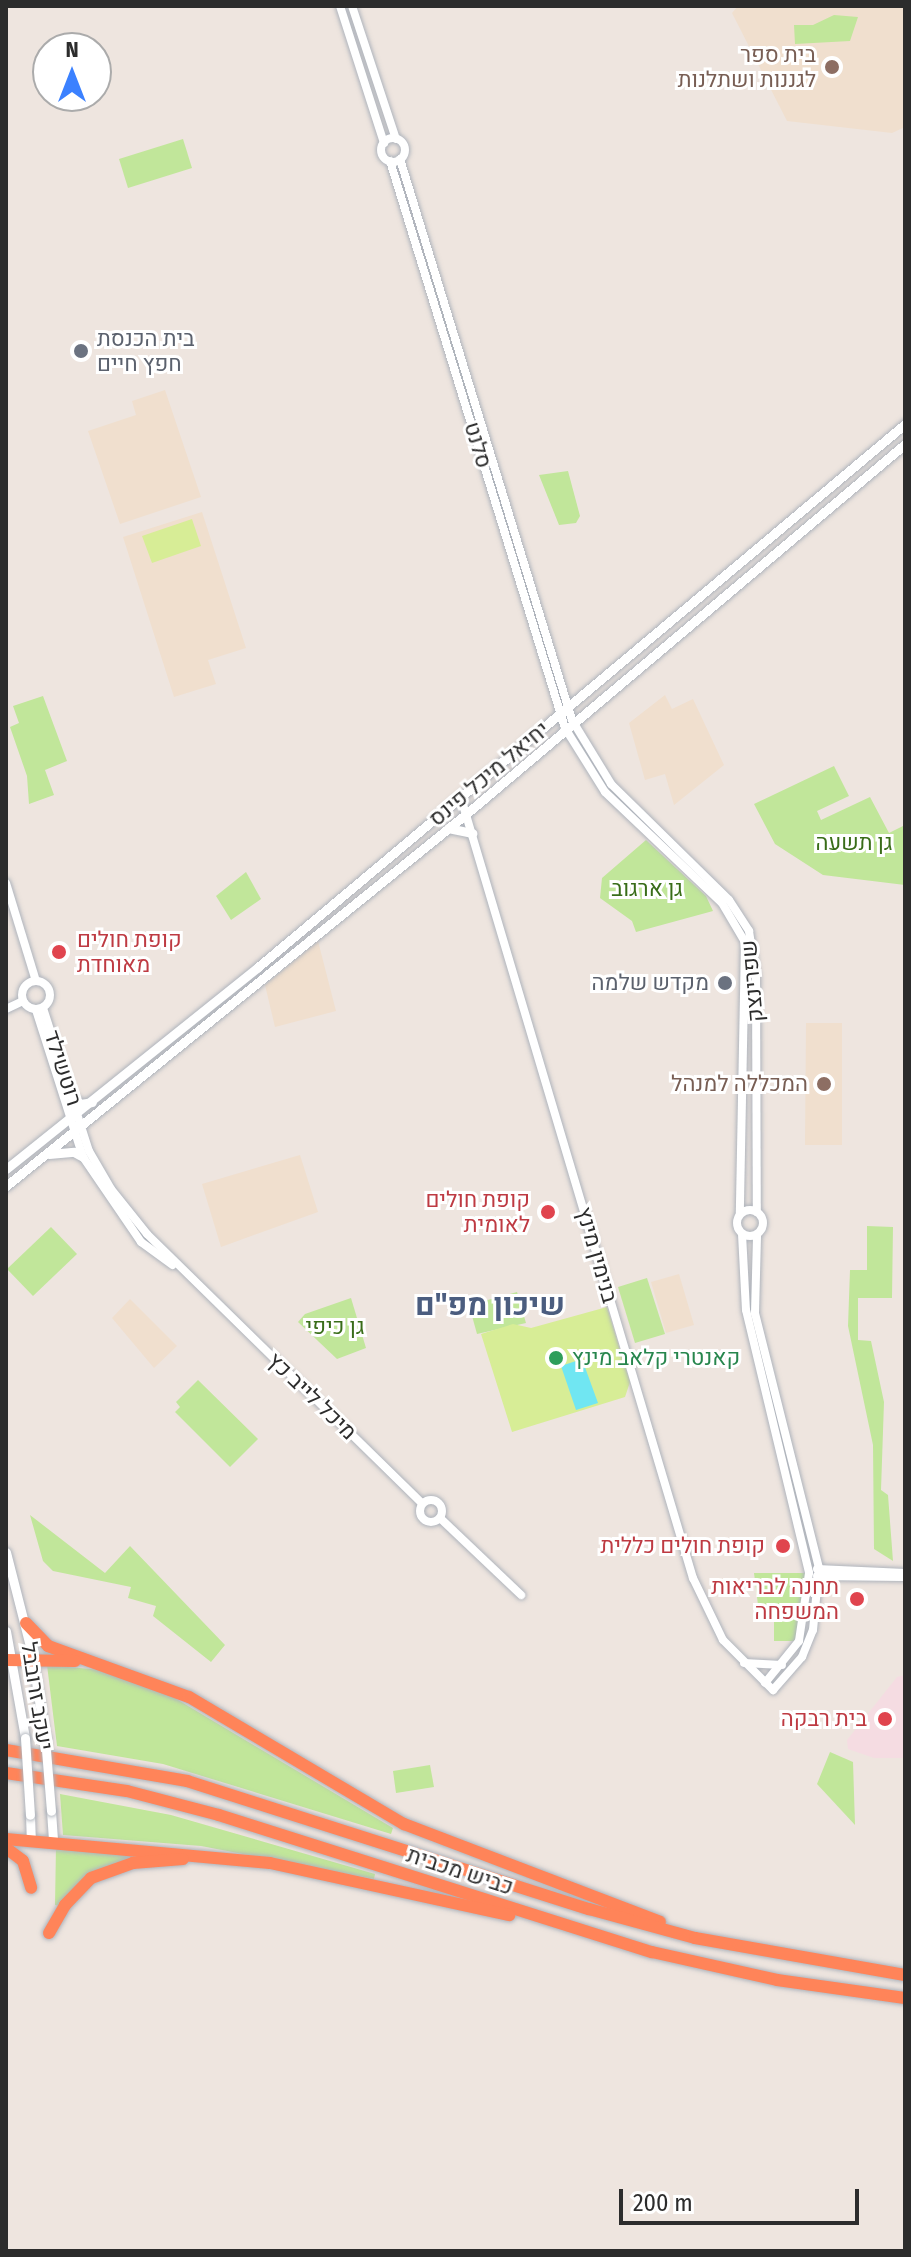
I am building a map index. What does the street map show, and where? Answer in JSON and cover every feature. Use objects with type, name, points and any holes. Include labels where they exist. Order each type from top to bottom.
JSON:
[{"type":"highway","points":[[26,1623],[48,1646],[189,1697],[378,1811],[435,1838],[727,1945]]},
{"type":"highway","points":[[9,1660],[33,1659],[113,1668]]},
{"type":"highway","name":"כביש מכבית","points":[[6,1750],[187,1781],[600,1913],[727,1945],[905,1975]]},
{"type":"highway","name":"כביש מכבית","points":[[6,1773],[127,1791],[219,1815],[598,1936],[742,1973],[905,1998]]},
{"type":"highway","points":[[6,1839],[236,1858],[348,1878],[598,1936]]},
{"type":"highway","points":[[6,1848],[23,1861],[31,1888]]},
{"type":"highway","points":[[49,1933],[73,1895],[104,1872],[146,1861],[236,1858]]},
{"type":"main road","name":"יחיאל מיכל פינס","points":[[6,1169],[74,1118],[461,798],[905,424]]},
{"type":"main road","name":"יחיאל מיכל פינס","points":[[6,1186],[466,814],[550,740],[905,444]]},
{"type":"main road","points":[[448,828],[472,833]]},
{"type":"main road","points":[[72,1096],[80,1104],[92,1102]]},
{"type":"main road","points":[[46,1155],[74,1152],[83,1157]]},
{"type":"main road","name":"יעקב זרובבל","points":[[6,1552],[33,1659],[45,1738],[53,1842]]},
{"type":"main road","name":"יעקב זרובבל","points":[[6,1631],[25,1738],[31,1840]]},
{"type":"street","points":[[340,6],[384,143],[382,152],[390,161],[400,159],[404,146],[396,139],[352,6]]},
{"type":"street","points":[[384,143],[396,139]]},
{"type":"street","name":"סלנט","points":[[400,159],[564,709]]},
{"type":"street","name":"סלנט","points":[[390,161],[569,724]]},
{"type":"street","name":"שפרינצק","points":[[569,724],[575,743],[605,792],[722,903],[745,942],[740,1214]]},
{"type":"street","name":"שפרינצק","points":[[569,724],[611,784],[729,900],[749,931],[756,976],[757,1212]]},
{"type":"street","points":[[550,740],[568,738],[575,743]]},
{"type":"street","name":"בנימין מינץ","points":[[461,798],[693,1578],[723,1640],[773,1690],[808,1644],[819,1572]]},
{"type":"street","points":[[6,883],[36,981],[50,992],[40,1009],[23,1001]]},
{"type":"street","points":[[23,1001],[24,987],[36,981]]},
{"type":"street","points":[[6,1009],[23,1001]]},
{"type":"street","name":"רוטשילד","points":[[40,1009],[72,1096],[74,1118]]},
{"type":"street","name":"רוטשילד","points":[[40,1009],[74,1118]]},
{"type":"street","name":"מיכל לייב כץ","points":[[74,1118],[83,1157],[141,1242],[203,1287]]},
{"type":"street","name":"מיכל לייב כץ","points":[[78,1130],[111,1189],[147,1234],[422,1503]]},
{"type":"street","points":[[765,1683],[783,1665],[804,1629],[809,1573],[746,1310],[742,1234],[737,1226],[740,1214],[757,1212],[763,1223],[757,1235],[755,1313],[819,1572]]},
{"type":"street","points":[[742,1234],[757,1235]]},
{"type":"street","points":[[440,1518],[423,1519],[422,1503],[439,1503],[440,1518],[521,1595]]},
{"type":"street","points":[[809,1573],[905,1575]]},
{"type":"street","points":[[743,1663],[783,1665]]},
{"type":"shaded area","name":"בית ספר לגננות ושתלנות","points":[[738,6],[905,6],[905,127],[892,133],[787,121],[732,13]]},
{"type":"shaded area","points":[[165,390],[201,497],[120,524],[88,431],[136,415],[132,401]]},
{"type":"shaded area","points":[[202,512],[246,648],[208,660],[216,684],[174,697],[123,537]]},
{"type":"shaded area","points":[[665,695],[672,709],[693,699],[724,765],[674,805],[665,774],[645,780],[629,723]]},
{"type":"shaded area","points":[[318,941],[336,1011],[275,1027],[265,985]]},
{"type":"shaded area","name":"המכללה למנהל","points":[[806,1023],[842,1023],[842,1145],[805,1145]]},
{"type":"shaded area","points":[[300,1155],[318,1212],[221,1247],[202,1184]]},
{"type":"shaded area","points":[[679,1274],[694,1325],[666,1333],[651,1282]]},
{"type":"shaded area","points":[[130,1299],[177,1346],[154,1368],[112,1318]]},
{"type":"shaded area","name":"בית רבקה","points":[[905,1675],[905,1758],[874,1758],[848,1749],[847,1740],[897,1677]]},
{"type":"green space","points":[[834,15],[858,17],[850,41],[795,44],[794,25],[813,25]]},
{"type":"green space","points":[[183,139],[192,168],[128,188],[119,159]]},
{"type":"green space","points":[[568,471],[580,516],[576,523],[559,525],[539,475]]},
{"type":"green space","points":[[192,519],[201,546],[152,563],[142,536]]},
{"type":"green space","points":[[43,696],[67,761],[45,770],[54,795],[29,804],[27,776],[10,727],[19,723],[13,706]]},
{"type":"green space","name":"גן תשעה","points":[[834,766],[849,796],[817,811],[821,820],[870,797],[889,833],[905,825],[905,885],[823,875],[775,844],[754,804]]},
{"type":"green space","name":"גן ארגוב","points":[[646,840],[706,896],[713,911],[636,932],[632,921],[600,898],[602,878]]},
{"type":"green space","points":[[246,872],[261,899],[231,920],[216,896]]},
{"type":"green space","points":[[867,1226],[893,1227],[892,1298],[858,1298],[858,1340],[871,1341],[884,1402],[881,1490],[888,1495],[893,1561],[874,1549],[873,1445],[848,1326],[850,1270],[867,1270]]},
{"type":"green space","points":[[51,1227],[77,1254],[33,1296],[7,1269]]},
{"type":"green space","points":[[647,1278],[665,1334],[635,1343],[618,1287]]},
{"type":"green space","points":[[517,1292],[526,1323],[477,1334],[469,1305]]},
{"type":"green space","name":"גן כיפי","points":[[351,1298],[366,1348],[337,1359],[298,1322],[305,1314]]},
{"type":"green space","name":"קאנטרי קלאב מינץ","points":[[607,1307],[630,1382],[625,1397],[512,1432],[481,1334],[513,1324],[531,1328]]},
{"type":"green space","points":[[198,1380],[258,1439],[230,1467],[175,1412],[180,1407],[176,1402]]},
{"type":"green space","points":[[30,1515],[105,1573],[130,1546],[225,1645],[211,1662],[153,1616],[156,1606],[128,1598],[131,1587],[53,1571],[43,1561]]},
{"type":"green space","points":[[754,1573],[809,1573],[799,1641],[774,1641],[774,1612],[758,1605]]},
{"type":"green space","points":[[47,1665],[101,1670],[163,1691],[393,1828],[391,1834],[163,1764],[57,1746]]},
{"type":"green space","points":[[830,1752],[853,1762],[855,1825],[817,1784]]},
{"type":"green space","points":[[430,1765],[434,1787],[396,1793],[393,1771]]},
{"type":"green space","points":[[60,1794],[171,1815],[375,1874],[374,1879],[201,1846],[63,1835]]},
{"type":"green space","points":[[56,1846],[151,1854],[79,1882],[60,1906],[55,1905]]},
{"type":"water","points":[[582,1359],[598,1403],[576,1410],[561,1366]]},
{"type":"place","name":"בית ספר לגננות ושתלנות","points":[[832,67]]},
{"type":"place","name":"בית הכנסת חפץ חיים","points":[[81,351]]},
{"type":"place","name":"קופת חולים מאוחדת","points":[[59,952]]},
{"type":"place","name":"מקדש שלמה","points":[[725,983]]},
{"type":"place","name":"המכללה למנהל","points":[[824,1084]]},
{"type":"place","name":"קופת חולים לאומית","points":[[548,1212]]},
{"type":"place","name":"קאנטרי קלאב מינץ","points":[[556,1358]]},
{"type":"place","name":"קופת חולים כללית","points":[[783,1546]]},
{"type":"place","name":"תחנה לבריאות המשפחה","points":[[857,1599]]},
{"type":"place","name":"בית רבקה","points":[[885,1719]]},
{"type":"district","name":"שיכון מפ\"ם","points":[[490,1305]]}]
